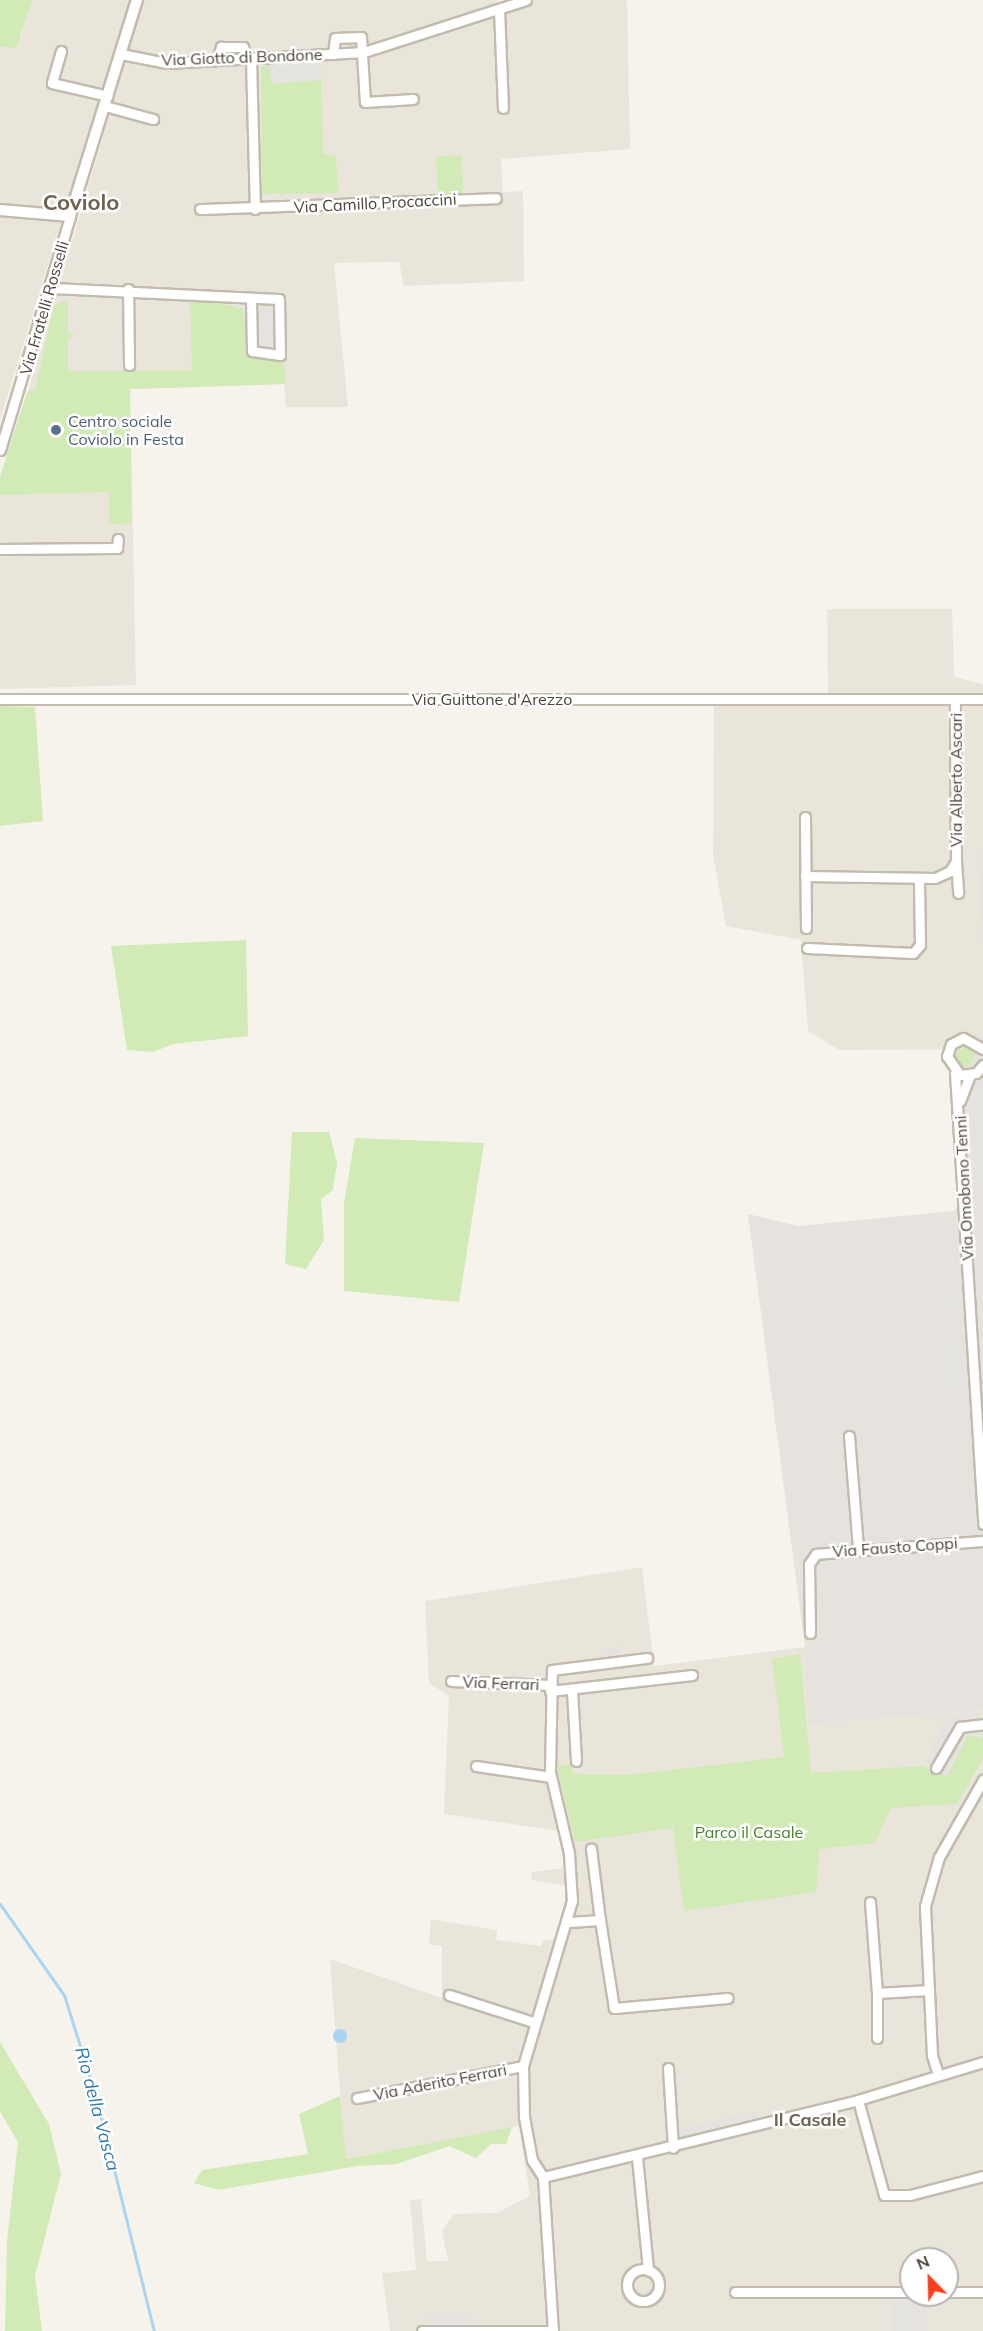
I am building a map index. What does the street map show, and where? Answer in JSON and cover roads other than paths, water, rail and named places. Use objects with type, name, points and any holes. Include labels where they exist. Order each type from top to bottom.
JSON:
[{"type":"street","name":"Via Fratelli Rosselli","points":[[0,450],[52,288],[70,216],[137,0]]},
{"type":"street","name":"Via Giotto di Bondone","points":[[121,54],[167,63],[364,52],[525,0]]},
{"type":"street","points":[[499,9],[503,108]]},
{"type":"street","points":[[333,54],[338,37],[361,38],[364,52],[365,102],[413,99]]},
{"type":"street","points":[[61,51],[52,83],[153,119]]},
{"type":"street","points":[[249,59],[255,209]]},
{"type":"street","name":"Via Camillo Procaccini","points":[[200,209],[255,209],[496,198]]},
{"type":"street","points":[[0,210],[70,216]]},
{"type":"street","points":[[52,288],[128,289],[279,299],[280,355],[252,351],[251,298]]},
{"type":"street","points":[[128,289],[129,365]]},
{"type":"street","points":[[0,549],[117,548],[118,539]]},
{"type":"street","name":"Via Guittone d'Arezzo","points":[[0,699],[983,699]]},
{"type":"street","name":"Via Alberto Ascari","points":[[956,699],[958,893]]},
{"type":"street","points":[[805,817],[806,928]]},
{"type":"street","name":"Via Alberto Ascari","points":[[805,876],[935,878],[956,861]]},
{"type":"street","points":[[807,948],[913,953],[920,945],[919,878]]},
{"type":"street","name":"Via Omobono Tenni","points":[[982,1046],[963,1038],[951,1044],[948,1062],[955,1073],[960,1103],[980,1422],[983,1524]]},
{"type":"street","points":[[955,1073],[970,1075],[983,1065]]},
{"type":"street","name":"Via Omobono Tenni","points":[[960,1103],[970,1075]]},
{"type":"street","points":[[849,1436],[858,1548]]},
{"type":"street","name":"Via Fausto Coppi","points":[[810,1633],[812,1558],[858,1548],[983,1541]]},
{"type":"street","points":[[647,1658],[552,1671],[551,1688],[572,1691],[692,1676]]},
{"type":"street","name":"Via Ferrari","points":[[451,1681],[551,1688]]},
{"type":"street","name":"Via Aderito Ferrari","points":[[543,2177],[530,2150],[523,2066],[533,2022],[570,1923],[569,1853],[551,1777],[551,1688]]},
{"type":"street","points":[[572,1691],[576,1761]]},
{"type":"street","points":[[936,1768],[960,1727],[983,1724]]},
{"type":"street","points":[[476,1766],[551,1777]]},
{"type":"street","points":[[939,2074],[924,1921],[928,1888],[939,1857],[983,1780]]},
{"type":"street","points":[[591,1849],[614,2008],[728,1998]]},
{"type":"street","points":[[870,1902],[878,1993],[877,2038]]},
{"type":"street","points":[[570,1923],[600,1920]]},
{"type":"street","points":[[878,1993],[929,1990]]},
{"type":"street","points":[[449,1995],[533,2022]]},
{"type":"street","points":[[422,2331],[553,2331],[543,2177],[637,2157],[858,2100],[983,2062]]},
{"type":"street","name":"Via Aderito Ferrari","points":[[357,2098],[523,2066]]},
{"type":"street","points":[[668,2068],[673,2148]]},
{"type":"street","points":[[858,2100],[884,2195],[910,2195],[983,2176]]},
{"type":"street","points":[[637,2157],[648,2270]]},
{"type":"street","points":[[735,2292],[899,2292]]},
{"type":"street","points":[[959,2292],[983,2292]]},
{"type":"water","points":[[340,2029],[345,2031],[347,2036],[345,2041],[340,2043],[335,2041],[333,2036],[335,2031]]},
{"type":"waterway","name":"Rio della Vasca","points":[[0,1904],[64,1995],[96,2097],[154,2331]]},
{"type":"place","name":"Centro sociale Coviolo in Festa","points":[[56,430]]},
{"type":"district","name":"Coviolo","points":[[81,203]]},
{"type":"district","name":"Il Casale","points":[[810,2120]]},
{"type":"park label","name":"Parco il Casale","points":[[749,1832]]}]
